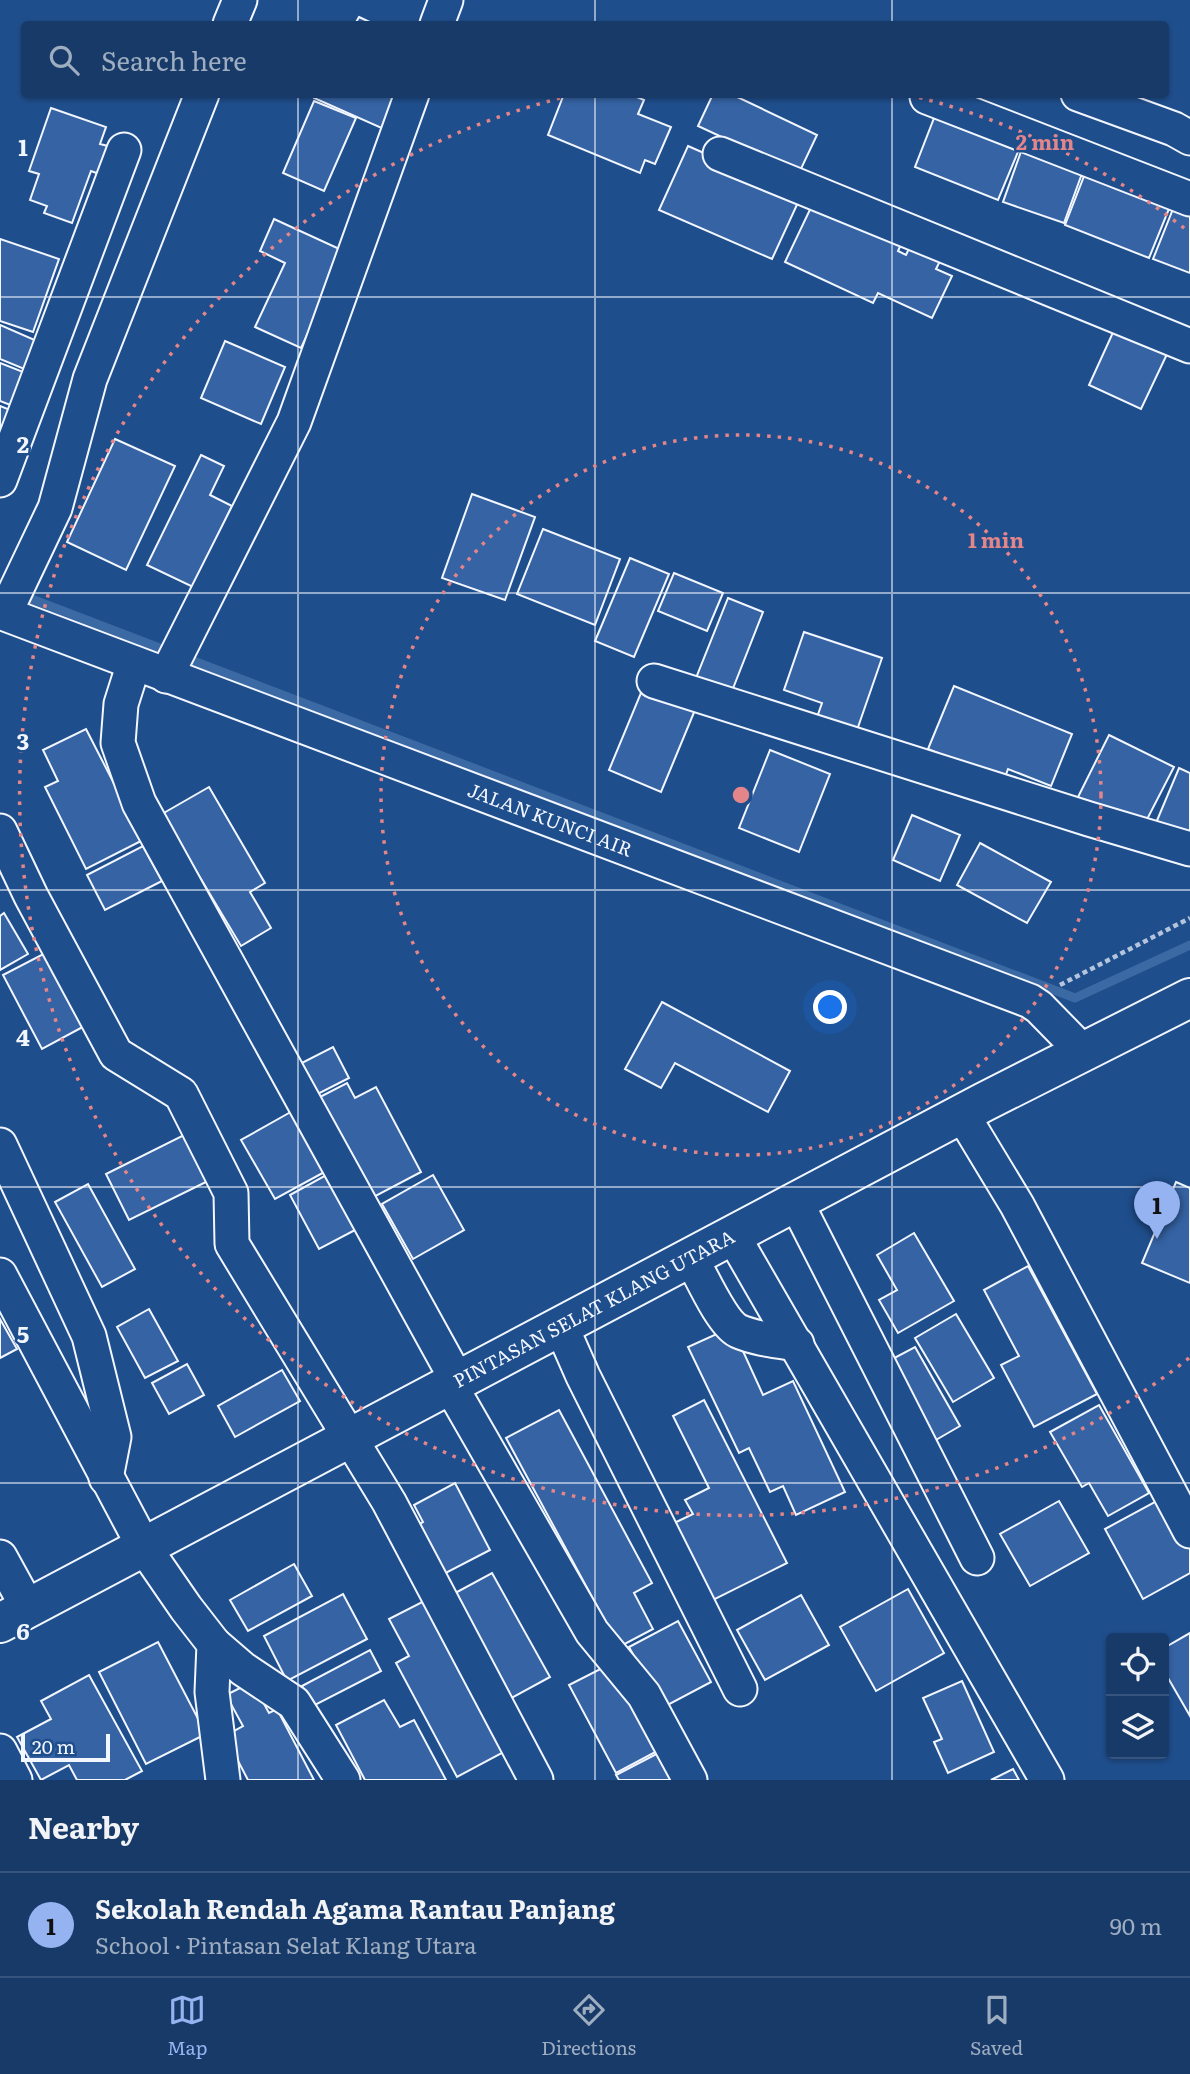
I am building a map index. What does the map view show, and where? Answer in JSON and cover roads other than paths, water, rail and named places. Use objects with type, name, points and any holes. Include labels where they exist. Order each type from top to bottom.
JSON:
[{"type":"highway","name":"PINTASAN SELAT KLANG UTARA","points":[[14,1615],[796,1202],[1190,998]]},
{"type":"street","points":[[231,21],[240,0]]},
{"type":"street","points":[[438,21],[446,0]]},
{"type":"street","points":[[9,603],[55,508],[90,379],[200,98]]},
{"type":"street","points":[[173,661],[294,422],[411,98]]},
{"type":"street","points":[[930,98],[1190,199]]},
{"type":"street","points":[[1089,98],[1174,129],[1190,138]]},
{"type":"street","points":[[0,480],[124,150]]},
{"type":"street","points":[[720,154],[1190,346]]},
{"type":"street","name":"JALAN KUNCI AIR","points":[[9,603],[134,663],[173,661],[1030,1001],[1084,1053]]},
{"type":"street","points":[[134,663],[121,704],[118,743],[139,803],[453,1382],[492,1461],[592,1632],[644,1695],[690,1780]]},
{"type":"street","points":[[654,681],[1089,820],[1190,849]]},
{"type":"street","points":[[0,831],[31,896],[116,1054],[181,1094],[231,1193],[232,1244],[393,1509],[536,1780]]},
{"type":"street","points":[[962,1115],[1009,1193],[1190,1531]]},
{"type":"street","points":[[0,1145],[89,1336],[114,1437],[106,1478]]},
{"type":"street","points":[[796,1202],[977,1558]]},
{"type":"street","points":[[733,1236],[1047,1780]]},
{"type":"street","points":[[691,1258],[718,1307],[735,1330],[797,1344]]},
{"type":"street","points":[[0,1275],[144,1547],[214,1644],[243,1668],[294,1703],[343,1780]]},
{"type":"street","points":[[561,1326],[589,1388],[740,1689]]},
{"type":"street","points":[[0,1557],[14,1615]]},
{"type":"street","points":[[214,1644],[212,1692],[223,1780]]},
{"type":"street","points":[[0,1751],[15,1780]]},
{"type":"waterway","points":[[21,595],[1075,998],[1190,945]]},
{"type":"place","name":"Sekolah Rendah Agama Rantau Panjang","points":[[1157,1239]]}]
